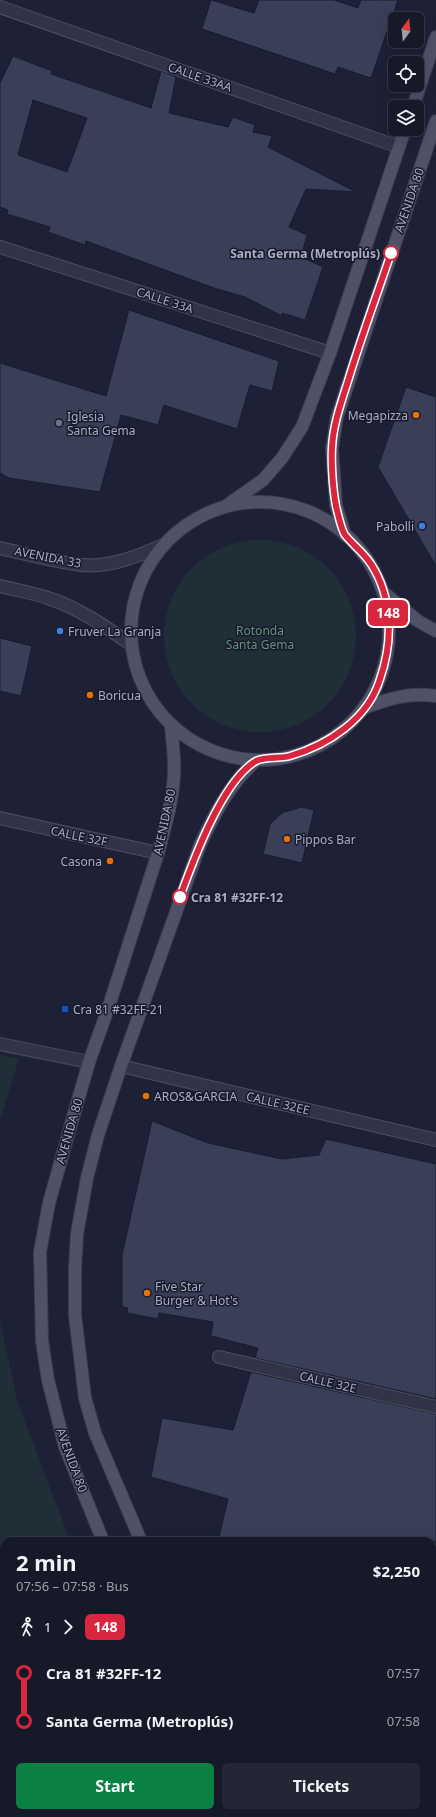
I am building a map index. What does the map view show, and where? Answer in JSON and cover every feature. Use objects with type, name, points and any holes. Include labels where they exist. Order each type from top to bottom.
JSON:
[{"type":"main road","points":[[414,100],[436,37]]},
{"type":"main road","name":"AVENIDA 80","points":[[345,534],[336,505],[332,448],[337,417],[436,121]]},
{"type":"main road","points":[[224,507],[258,502],[294,507],[328,521],[352,540],[371,565],[384,593],[390,624],[388,653],[380,682],[364,708],[343,730],[317,747],[288,757],[257,760],[226,755],[196,743],[171,724],[157,709],[146,692],[138,674],[132,644],[131,626],[135,598],[145,572],[165,544],[192,522],[224,507],[263,480],[282,458],[302,427],[330,354],[403,136]]},
{"type":"main road","points":[[384,593],[418,621],[436,631]]},
{"type":"main road","points":[[364,708],[393,697],[427,694],[436,696]]},
{"type":"main road","name":"AVENIDA 80","points":[[101,1537],[65,1447],[56,1417],[46,1364],[42,1320],[40,1252],[49,1203],[89,1062],[158,853],[171,799],[174,773],[171,724]]},
{"type":"main road","points":[[139,1537],[95,1433],[85,1398],[75,1315],[77,1234],[87,1178],[98,1135],[200,845],[215,813],[232,786],[242,773],[257,760]]},
{"type":"street","name":"CALLE 33AA","points":[[0,7],[399,147]]},
{"type":"street","name":"CALLE 33A","points":[[0,247],[330,354]]},
{"type":"street","name":"AVENIDA 33","points":[[0,548],[83,565],[114,562],[137,557],[165,544]]},
{"type":"street","points":[[0,586],[48,598],[70,606],[97,621],[132,644]]},
{"type":"street","name":"CALLE 32F","points":[[0,818],[158,853]]},
{"type":"street","points":[[0,1044],[89,1062]]},
{"type":"street","name":"CALLE 32EE","points":[[121,1066],[436,1140]]},
{"type":"street","name":"CALLE 32E","points":[[219,1357],[436,1407]]},
{"type":"green space","name":"Rotonda Santa Gema","points":[[260,540],[279,542],[297,547],[313,556],[328,568],[340,583],[349,599],[354,617],[356,636],[354,655],[349,673],[340,689],[328,704],[313,716],[297,725],[279,730],[260,732],[241,730],[223,725],[207,716],[192,704],[180,689],[171,673],[166,655],[164,636],[166,617],[171,599],[180,583],[192,568],[207,556],[223,547],[241,542]]},
{"type":"green space","points":[[0,1055],[19,1059],[0,1120]]},
{"type":"green space","points":[[0,1321],[17,1400],[68,1537],[0,1537]]},
{"type":"building","points":[[211,0],[254,13],[259,0],[334,0],[358,8],[361,0],[398,0],[394,12],[388,12],[388,29],[371,78],[338,67],[335,74],[202,29]]},
{"type":"building","points":[[13,56],[52,71],[51,74],[151,108],[161,71],[176,77],[169,113],[228,127],[233,117],[255,125],[253,132],[272,136],[268,147],[356,192],[306,189],[289,227],[307,235],[301,257],[323,267],[305,320],[282,313],[282,316],[245,297],[214,288],[86,241],[85,245],[48,232],[50,227],[7,214],[8,210],[0,207],[0,83]],"holes":[[[33,100],[87,118],[67,172],[18,155]]]},
{"type":"building","points":[[129,310],[279,361],[272,391],[250,385],[237,429],[164,405],[158,425],[121,415],[100,492],[9,478],[0,473],[0,363],[106,396]]},
{"type":"building","points":[[406,387],[436,397],[436,566],[378,467]]},
{"type":"building","points":[[0,638],[32,646],[21,696],[0,691]]},
{"type":"building","name":"Pippos Bar","points":[[301,807],[314,810],[302,863],[263,854],[270,824],[282,813]]},
{"type":"building","points":[[152,1121],[208,1143],[282,1159],[319,1155],[326,1139],[436,1164],[436,1399],[255,1358],[258,1348],[211,1336],[213,1322],[159,1313],[158,1319],[127,1313],[128,1308],[122,1307],[122,1255]]},
{"type":"building","points":[[251,1372],[436,1414],[436,1537],[219,1537],[228,1499],[151,1477],[162,1418],[233,1430]]},
{"type":"bus line","name":"148","points":[[180,897],[200,845],[215,813],[242,773],[257,760],[288,757],[317,747],[343,730],[364,708],[380,682],[388,653],[390,624],[384,593],[371,565],[352,540],[345,534],[336,505],[332,448],[337,417],[391,253]]},
{"type":"place","name":"Santa Germa (Metroplús)","points":[[391,253]]},
{"type":"place","name":"Megapizza","points":[[416,415]]},
{"type":"place","name":"Iglesia Santa Gema","points":[[59,423]]},
{"type":"place","name":"Pabolli","points":[[422,526]]},
{"type":"place","name":"Fruver La Granja","points":[[60,631]]},
{"type":"place","name":"Boricua","points":[[90,695]]},
{"type":"place","name":"Pippos Bar","points":[[287,839]]},
{"type":"place","name":"Casona","points":[[110,861]]},
{"type":"place","name":"Cra 81 #32FF-12","points":[[180,897]]},
{"type":"place","name":"Cra 81 #32FF-21","points":[[65,1009]]},
{"type":"place","name":"AROS&GARCIA","points":[[146,1096]]},
{"type":"place","name":"Five Star Burger & Hot's","points":[[147,1293]]}]
